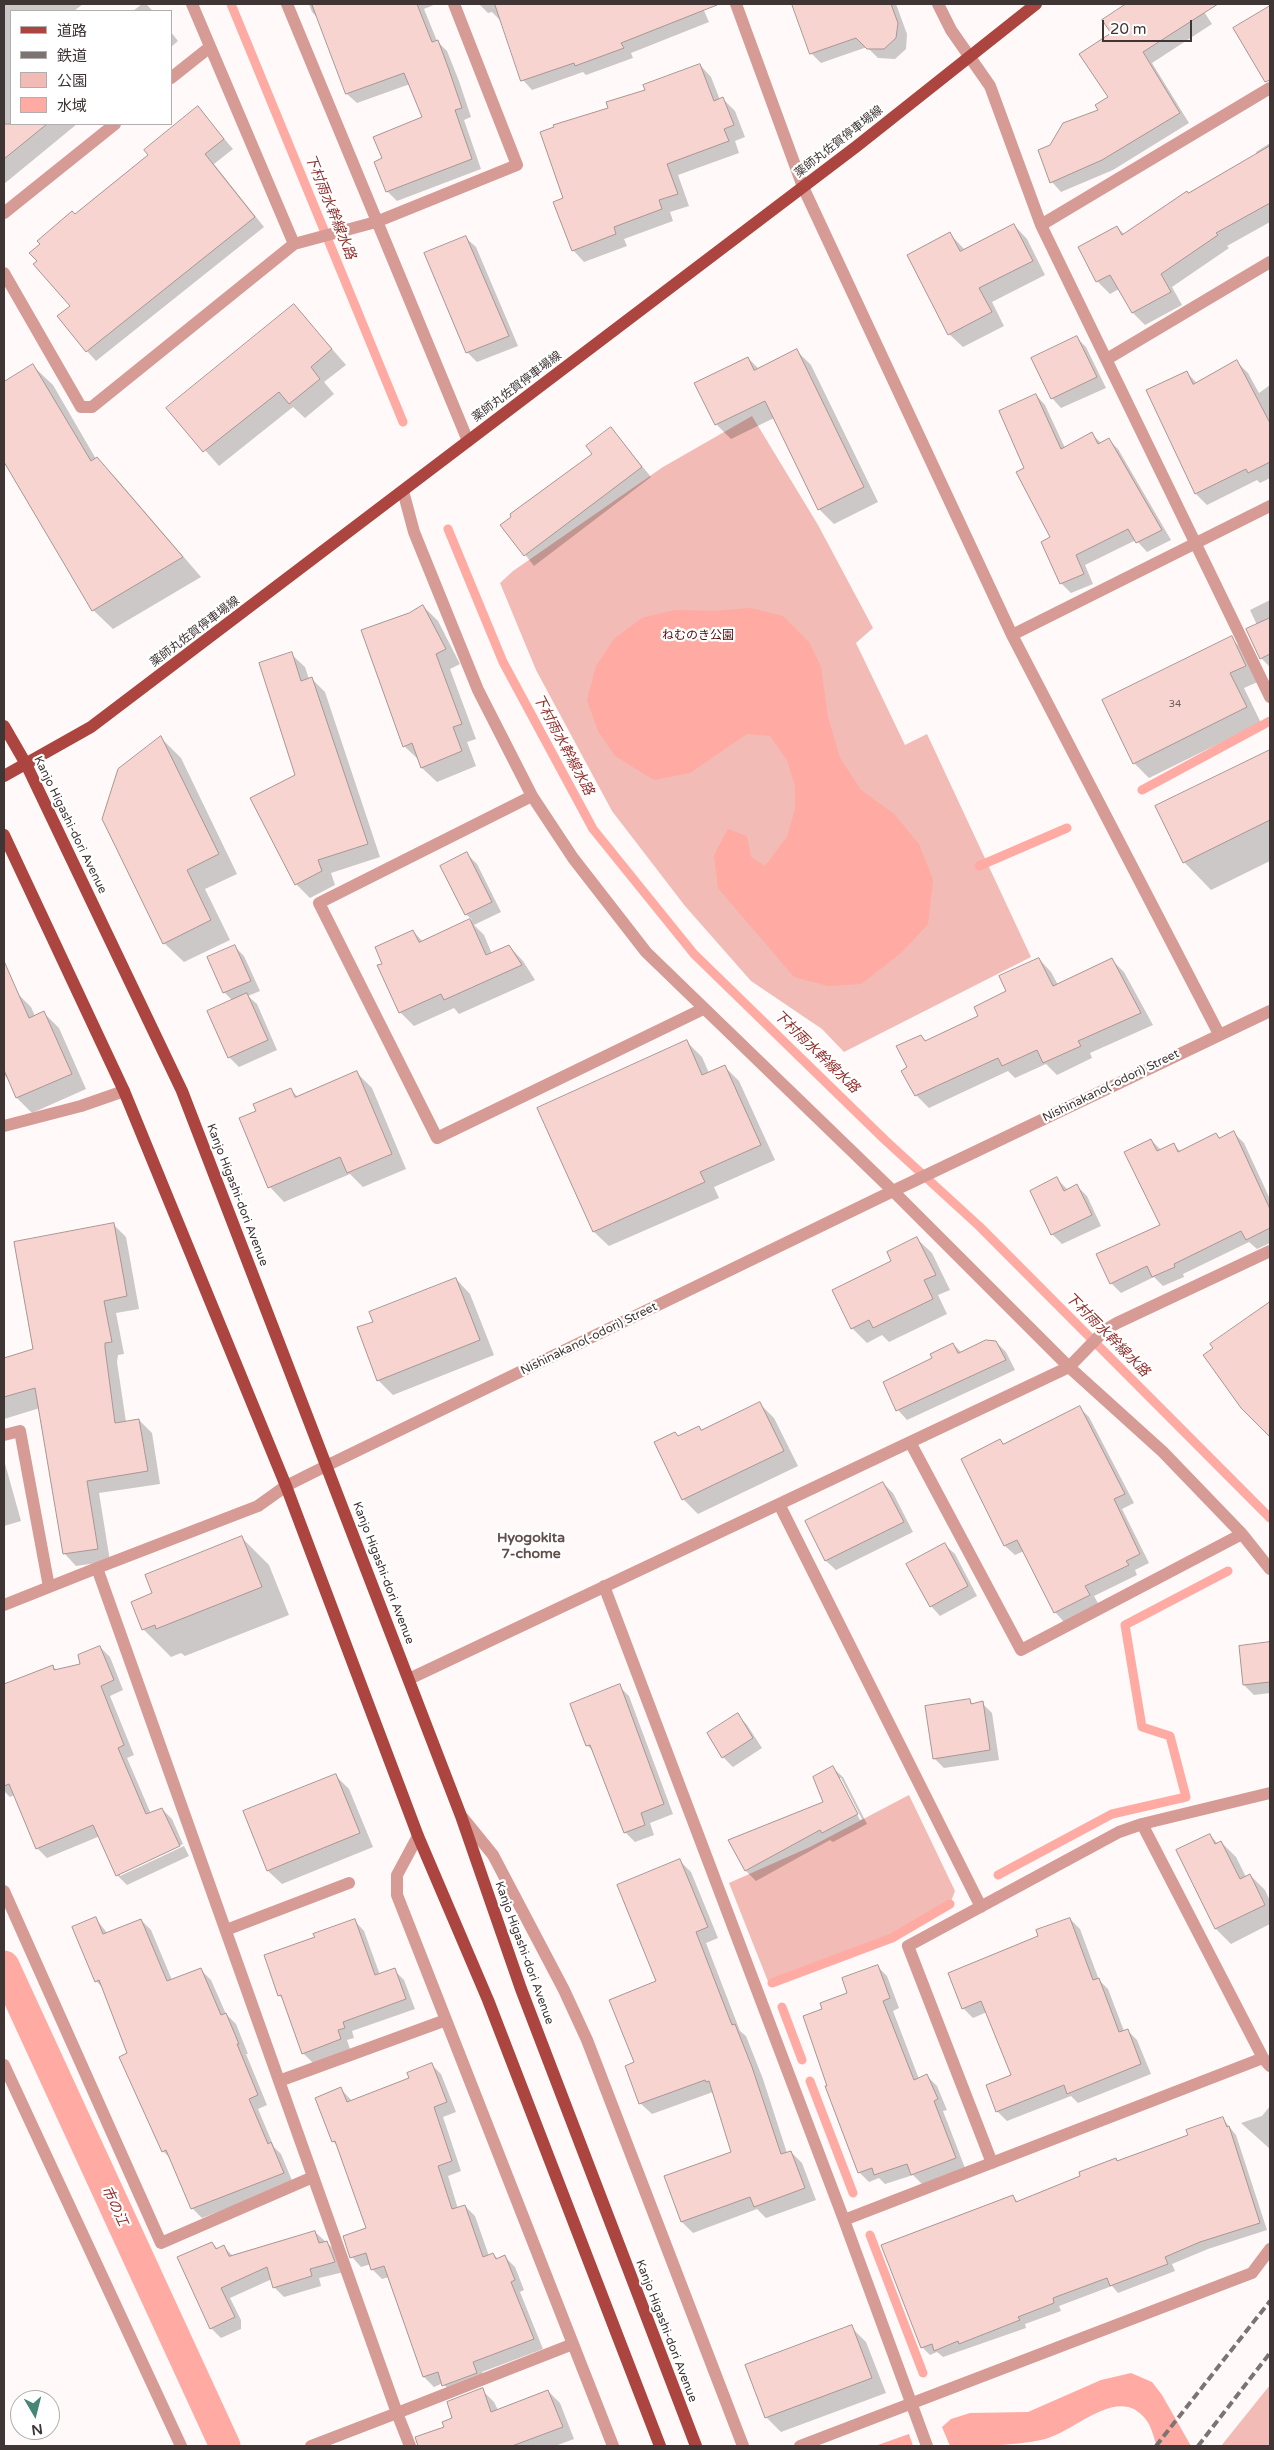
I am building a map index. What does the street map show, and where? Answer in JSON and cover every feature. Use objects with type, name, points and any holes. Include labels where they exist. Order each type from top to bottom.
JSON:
[{"type":"main road","name":"薬師丸佐賀停車場線","points":[[4,776],[91,727],[803,187],[970,58],[1036,4]]},
{"type":"main road","name":"Kanjo Higashi-dori Avenue","points":[[4,726],[26,764],[182,1091],[462,1816],[521,1989],[696,2446]]},
{"type":"main road","points":[[4,835],[124,1091],[286,1486],[418,1836],[488,2000],[660,2446]]},
{"type":"street","points":[[192,4],[294,244]]},
{"type":"street","points":[[287,4],[468,441]]},
{"type":"street","points":[[4,273],[82,407],[92,407],[294,244],[376,222],[517,165],[454,4]]},
{"type":"street","points":[[736,4],[803,187],[1012,635],[1219,1034]]},
{"type":"street","points":[[938,4],[951,30],[990,86],[1041,225],[1270,697]]},
{"type":"street","points":[[172,77],[210,47]]},
{"type":"street","points":[[1041,225],[1270,88]]},
{"type":"street","points":[[4,214],[113,125]]},
{"type":"street","points":[[1107,359],[1270,262]]},
{"type":"street","points":[[403,491],[414,532],[478,690],[532,796],[573,858],[646,952],[703,1010],[893,1191],[1069,1367],[1162,1452],[1242,1534],[1270,1569]]},
{"type":"street","points":[[1012,635],[1270,506]]},
{"type":"street","points":[[532,796],[319,903],[437,1138],[703,1010]]},
{"type":"street","name":"Nishinakano(-odori) Street","points":[[4,1605],[258,1506],[286,1486],[328,1465],[893,1191],[1270,1011]]},
{"type":"street","points":[[4,1126],[81,1106],[124,1091]]},
{"type":"street","points":[[409,1679],[1069,1367],[1105,1330],[1117,1323],[1270,1251]]},
{"type":"street","points":[[4,1435],[20,1431],[49,1586]]},
{"type":"street","points":[[910,1442],[1021,1650],[1242,1534]]},
{"type":"street","points":[[779,1504],[981,1907]]},
{"type":"street","points":[[97,1568],[410,2446]]},
{"type":"street","points":[[604,1586],[844,2220],[927,2446]]},
{"type":"street","points":[[992,2163],[908,1946],[1119,1832],[1142,1824],[1270,1793]]},
{"type":"street","points":[[462,1816],[493,1855],[564,1990],[587,2040],[743,2446]]},
{"type":"street","points":[[844,2220],[992,2163],[1267,2062],[1142,1824]]},
{"type":"street","points":[[418,1836],[397,1875],[396,1895],[613,2446]]},
{"type":"street","points":[[226,1930],[349,1883]]},
{"type":"street","points":[[4,1891],[162,2243],[314,2177]]},
{"type":"street","points":[[279,2081],[446,2020]]},
{"type":"street","points":[[4,2065],[181,2446]]},
{"type":"street","points":[[800,2446],[1252,2273],[1270,2249]]},
{"type":"street","points":[[311,2446],[573,2344]]},
{"type":"green space","name":"ねむのき公園","points":[[752,416],[818,525],[873,628],[856,643],[905,745],[927,734],[1031,957],[844,1052],[822,1029],[751,981],[685,906],[612,811],[536,670],[500,583],[513,571],[663,467]]},
{"type":"green space","points":[[909,1795],[955,1891],[950,1904],[892,1938],[769,1984],[729,1883],[810,1847]]},
{"type":"green space","points":[[1270,2385],[1270,2446],[1221,2446]]},
{"type":"water","points":[[750,608],[783,616],[809,642],[821,667],[828,717],[840,758],[861,790],[894,814],[919,844],[933,880],[928,924],[901,953],[861,984],[828,986],[794,977],[718,888],[714,855],[728,829],[747,836],[751,857],[765,866],[787,837],[795,809],[795,786],[787,760],[770,736],[747,734],[690,773],[654,780],[615,756],[598,731],[587,700],[596,666],[615,638],[642,618],[675,610],[715,611]]},
{"type":"water","points":[[1131,2373],[1152,2382],[1162,2395],[1191,2446],[1157,2446],[1147,2421],[1136,2410],[1123,2406],[1096,2413],[1054,2436],[1019,2443],[950,2446],[942,2427],[951,2419],[970,2413],[1028,2412],[1101,2380]]},
{"type":"water","points":[[909,2434],[913,2446],[875,2446]]},
{"type":"building","points":[[312,4],[417,4],[432,42],[438,40],[449,70],[462,108],[455,110],[472,159],[386,192],[374,162],[382,158],[373,137],[422,117],[404,73],[346,94]]},
{"type":"building","points":[[495,4],[717,5],[621,43],[624,48],[575,66],[574,63],[521,81]]},
{"type":"building","points":[[792,4],[891,4],[898,23],[896,38],[884,49],[867,49],[856,38],[810,54]]},
{"type":"building","points":[[1126,4],[1218,4],[1143,52],[1180,113],[1102,160],[1050,183],[1038,150],[1050,145],[1063,123],[1098,110],[1095,105],[1108,97],[1079,54],[1111,33],[1102,20]]},
{"type":"building","points":[[1270,6],[1270,80],[1265,82],[1233,28]]},
{"type":"building","points":[[700,64],[714,101],[723,97],[734,125],[724,129],[729,141],[667,164],[678,194],[659,200],[662,209],[614,227],[616,234],[572,251],[553,202],[563,198],[540,132],[554,127],[553,125],[608,108],[606,102],[645,90],[643,85]]},
{"type":"building","points":[[198,106],[224,139],[205,154],[255,217],[86,352],[57,316],[70,306],[33,264],[37,261],[29,253],[40,244],[37,241],[72,211],[75,214],[148,155],[144,150]]},
{"type":"building","points":[[4,124],[46,125],[4,159]]},
{"type":"building","points":[[1270,146],[1270,203],[1216,233],[1218,235],[1161,274],[1171,292],[1132,313],[1110,275],[1096,282],[1078,247],[1117,226],[1122,235],[1187,191],[1188,193]]},
{"type":"building","points":[[1014,224],[1033,261],[979,288],[992,312],[948,335],[907,255],[950,232],[960,251]]},
{"type":"building","points":[[466,236],[509,336],[466,353],[424,253]]},
{"type":"building","points":[[294,304],[332,349],[311,367],[320,379],[289,404],[279,392],[203,452],[166,408]]},
{"type":"building","points":[[1077,336],[1097,377],[1051,399],[1031,358]]},
{"type":"building","points":[[797,349],[864,487],[818,510],[765,401],[715,425],[694,383],[748,357],[754,370]]},
{"type":"building","points":[[1237,360],[1270,423],[1270,462],[1248,473],[1246,469],[1195,494],[1146,390],[1187,371],[1193,384]]},
{"type":"building","points":[[33,364],[91,461],[97,457],[183,557],[92,611],[4,462],[4,382]]},
{"type":"building","points":[[1036,394],[1061,449],[1092,432],[1098,444],[1109,438],[1162,530],[1136,543],[1128,529],[1076,555],[1084,574],[1060,584],[1041,542],[1050,537],[1016,472],[1024,468],[999,411]]},
{"type":"building","points":[[611,427],[642,467],[524,556],[500,525],[511,517],[510,514],[592,454],[586,446]]},
{"type":"building","points":[[423,605],[446,649],[436,654],[462,724],[453,727],[462,751],[421,768],[412,743],[403,747],[361,630],[409,613]]},
{"type":"building","points":[[1270,618],[1270,654],[1260,659],[1246,629]]},
{"type":"building","points":[[1232,636],[1246,666],[1230,673],[1247,707],[1133,764],[1102,700]]},
{"type":"building","points":[[292,652],[301,681],[312,677],[368,844],[318,860],[322,871],[295,885],[250,798],[295,775],[259,663]]},
{"type":"building","points":[[161,736],[219,854],[187,870],[211,920],[163,944],[102,819],[118,769]]},
{"type":"building","points":[[1270,750],[1270,820],[1183,863],[1155,806]]},
{"type":"building","points":[[467,852],[492,902],[465,915],[440,866]]},
{"type":"building","points":[[470,919],[486,955],[509,945],[522,965],[444,1000],[441,994],[399,1013],[377,965],[382,964],[375,947],[413,930],[419,942]]},
{"type":"building","points":[[235,945],[251,981],[223,993],[207,957]]},
{"type":"building","points":[[1039,958],[1053,986],[1112,958],[1141,1013],[1078,1041],[1081,1046],[1043,1063],[1037,1050],[1002,1066],[998,1058],[915,1096],[901,1071],[907,1067],[896,1046],[921,1035],[925,1041],[978,1016],[974,1007],[1006,991],[999,976]]},
{"type":"building","points":[[4,961],[29,1018],[44,1011],[72,1074],[16,1098],[4,1070]]},
{"type":"building","points":[[247,993],[268,1040],[228,1058],[207,1011]]},
{"type":"building","points":[[687,1040],[702,1075],[725,1065],[761,1145],[700,1172],[705,1182],[593,1232],[537,1108]]},
{"type":"building","points":[[357,1071],[392,1154],[347,1173],[340,1157],[268,1188],[239,1118],[256,1111],[253,1104],[291,1088],[295,1097]]},
{"type":"building","points":[[1234,1131],[1270,1209],[1270,1228],[1246,1240],[1241,1231],[1174,1264],[1175,1267],[1152,1277],[1147,1266],[1110,1284],[1096,1254],[1160,1225],[1124,1152],[1151,1139],[1157,1151],[1174,1143],[1178,1152],[1216,1133],[1219,1138]]},
{"type":"building","points":[[1057,1177],[1064,1191],[1077,1184],[1092,1215],[1051,1235],[1030,1191]]},
{"type":"building","points":[[114,1223],[127,1296],[104,1301],[112,1342],[105,1343],[105,1348],[115,1423],[139,1419],[148,1471],[87,1481],[98,1549],[63,1554],[35,1388],[4,1397],[4,1358],[33,1349],[14,1242]]},
{"type":"building","points":[[917,1237],[936,1275],[924,1280],[933,1299],[873,1328],[869,1320],[851,1329],[832,1290],[891,1261],[887,1252]]},
{"type":"building","points":[[456,1278],[480,1340],[377,1381],[357,1327],[373,1322],[369,1312]]},
{"type":"building","points":[[1270,1302],[1270,1437],[1241,1408],[1203,1355],[1213,1348],[1210,1344]]},
{"type":"building","points":[[986,1340],[996,1341],[1006,1360],[896,1411],[883,1382],[932,1358],[930,1354],[953,1343],[958,1353]]},
{"type":"building","points":[[760,1402],[784,1451],[682,1500],[654,1442],[675,1432],[678,1436],[699,1426],[701,1430]]},
{"type":"building","points":[[1080,1406],[1125,1494],[1114,1499],[1140,1554],[1126,1561],[1129,1565],[1085,1586],[1090,1595],[1054,1613],[1017,1540],[1004,1546],[961,1459],[1000,1439],[1003,1444]]},
{"type":"building","points":[[883,1482],[904,1522],[825,1561],[805,1521]]},
{"type":"building","points":[[242,1536],[262,1587],[156,1629],[155,1625],[142,1630],[131,1602],[152,1593],[145,1575]]},
{"type":"building","points":[[945,1543],[968,1586],[930,1607],[906,1564]]},
{"type":"building","points":[[1270,1642],[1270,1682],[1243,1685],[1239,1646]]},
{"type":"building","points":[[100,1646],[114,1680],[101,1686],[124,1745],[118,1748],[146,1814],[162,1808],[180,1846],[116,1876],[93,1825],[36,1849],[9,1784],[4,1786],[4,1684],[53,1665],[54,1670],[80,1664],[78,1655]]},
{"type":"building","points":[[620,1684],[664,1804],[641,1813],[645,1825],[624,1833],[590,1745],[586,1746],[570,1704]]},
{"type":"building","points":[[970,1699],[971,1704],[983,1701],[990,1750],[933,1759],[925,1706]]},
{"type":"building","points":[[738,1713],[753,1738],[722,1758],[707,1733]]},
{"type":"building","points":[[833,1766],[858,1814],[822,1833],[820,1830],[745,1871],[728,1840],[823,1802],[813,1777]]},
{"type":"building","points":[[336,1774],[360,1833],[267,1871],[243,1811]]},
{"type":"building","points":[[1210,1834],[1215,1844],[1221,1841],[1240,1879],[1250,1874],[1265,1905],[1215,1929],[1176,1850]]},
{"type":"building","points":[[680,1859],[708,1927],[696,1932],[732,2025],[735,2024],[752,2067],[781,2154],[791,2151],[805,2188],[754,2207],[750,2197],[681,2222],[664,2176],[731,2152],[709,2081],[706,2082],[705,2080],[639,2104],[625,2066],[634,2062],[609,2000],[656,1981],[617,1885]]},
{"type":"building","points":[[96,1917],[103,1934],[141,1919],[167,1981],[201,1968],[221,2015],[226,2013],[239,2044],[237,2044],[258,2095],[249,2099],[268,2144],[271,2142],[284,2173],[191,2209],[166,2150],[162,2152],[119,2057],[127,2053],[99,1980],[95,1982],[72,1927]]},
{"type":"building","points":[[1070,1918],[1093,1980],[1099,1978],[1119,2032],[1128,2029],[1141,2064],[1067,2094],[1064,2085],[996,2112],[986,2085],[1011,2075],[981,2001],[962,2009],[948,1973],[1038,1936],[1036,1930]]},
{"type":"building","points":[[355,1919],[375,1975],[395,1968],[406,1999],[343,2022],[345,2028],[338,2030],[341,2039],[302,2054],[281,1995],[278,1996],[264,1955],[315,1937],[313,1934]]},
{"type":"building","points":[[878,1965],[890,1998],[883,2001],[914,2080],[927,2074],[938,2099],[934,2101],[956,2158],[911,2175],[907,2164],[874,2175],[872,2168],[858,2173],[825,2086],[827,2086],[803,2016],[822,2009],[820,2003],[847,1993],[842,1978]]},
{"type":"building","points":[[432,2063],[447,2102],[434,2107],[452,2161],[438,2166],[452,2209],[465,2205],[483,2257],[493,2253],[496,2259],[505,2255],[515,2280],[511,2282],[534,2339],[473,2362],[477,2373],[442,2386],[438,2372],[423,2377],[384,2266],[371,2270],[366,2253],[350,2258],[343,2236],[366,2228],[335,2141],[332,2142],[315,2098],[341,2087],[347,2102],[409,2078],[407,2073]]},
{"type":"building","points":[[1223,2117],[1227,2127],[1229,2126],[1260,2223],[1200,2242],[1165,2257],[1168,2264],[1110,2286],[1107,2278],[1053,2298],[1054,2303],[1018,2317],[1020,2320],[959,2344],[958,2341],[934,2351],[932,2344],[921,2348],[881,2245],[1013,2195],[1016,2202],[1080,2176],[1079,2172],[1116,2158],[1117,2161],[1188,2135],[1186,2130]]},
{"type":"building","points":[[315,2231],[319,2243],[327,2241],[335,2262],[310,2269],[312,2276],[273,2288],[267,2267],[221,2288],[235,2317],[210,2329],[177,2257],[212,2242],[216,2249],[224,2245],[229,2256]]},
{"type":"building","points":[[852,2325],[872,2378],[765,2418],[745,2365]]},
{"type":"building","points":[[483,2388],[491,2412],[548,2390],[563,2427],[512,2446],[418,2446],[415,2437],[444,2427],[442,2422],[452,2418],[447,2402]]},
{"type":"waterway","name":"下村雨水幹線水路","points":[[231,4],[403,422]]},
{"type":"waterway","name":"下村雨水幹線水路","points":[[448,529],[503,662],[593,829],[694,954],[885,1140],[979,1226],[1270,1518]]},
{"type":"waterway","points":[[1142,790],[1270,721]]},
{"type":"waterway","points":[[979,866],[1067,828]]},
{"type":"waterway","points":[[998,1875],[1112,1814],[1186,1797],[1170,1736],[1142,1727],[1125,1625],[1228,1571]]},
{"type":"waterway","points":[[772,1983],[892,1938],[950,1904]]},
{"type":"waterway","name":"市の江","points":[[4,1966],[225,2446]]},
{"type":"waterway","points":[[782,2007],[802,2060]]},
{"type":"waterway","points":[[810,2081],[853,2193]]},
{"type":"waterway","points":[[870,2235],[923,2373]]},
{"type":"railway","points":[[1156,2446],[1270,2301]]},
{"type":"railway","points":[[1198,2446],[1270,2353]]},
{"type":"district","name":"Hyogokita 7-chome","points":[[531,1546]]}]
